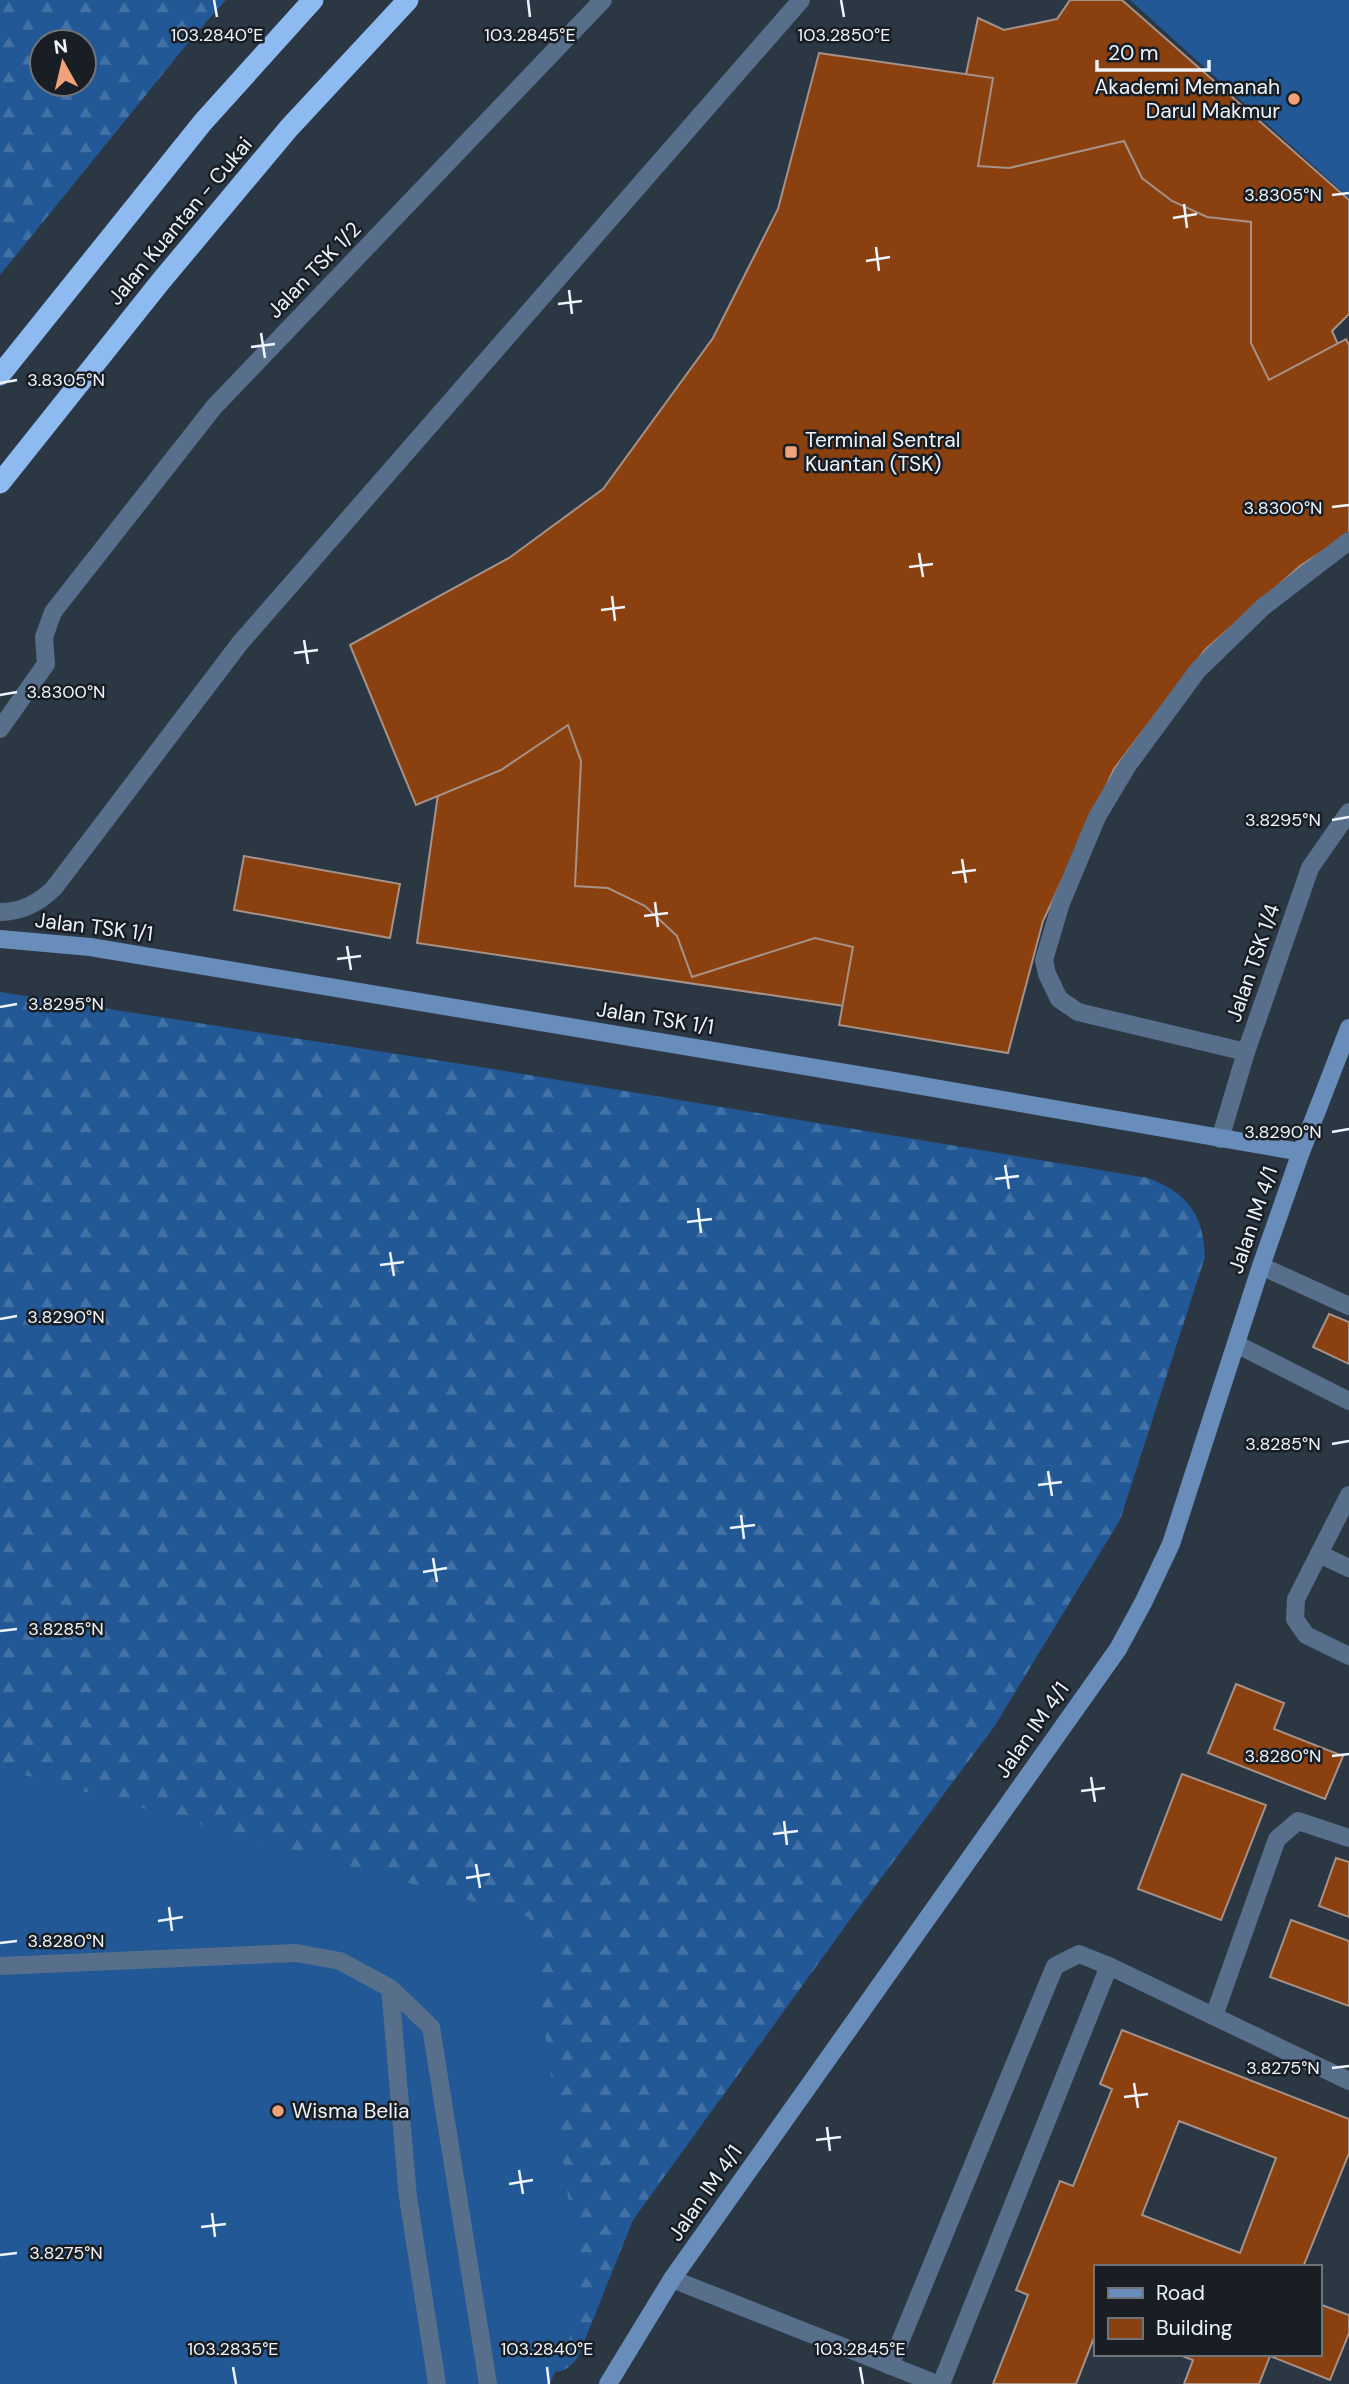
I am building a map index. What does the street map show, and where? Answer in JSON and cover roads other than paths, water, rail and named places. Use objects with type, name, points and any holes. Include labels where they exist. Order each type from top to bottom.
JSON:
[{"type":"highway","name":"Jalan Kuantan - Cukai","points":[[0,375],[203,122],[313,0]]},
{"type":"highway","name":"Jalan Kuantan - Cukai","points":[[0,482],[161,281],[289,128],[408,0]]},
{"type":"street","name":"Jalan TSK 1/2","points":[[0,729],[46,664],[44,637],[53,612],[214,407],[603,0]]},
{"type":"street","points":[[0,912],[28,907],[54,888],[240,643],[801,0]]},
{"type":"street","points":[[1246,1052],[1078,1012],[1059,999],[1047,974],[1044,960],[1061,903],[1097,817],[1128,765],[1161,718],[1198,670],[1263,607],[1349,541]]},
{"type":"street","name":"Jalan TSK 1/4","points":[[1220,1139],[1246,1052],[1310,868],[1349,811]]},
{"type":"street","name":"Jalan TSK 1/1","points":[[0,939],[90,947],[1301,1152]]},
{"type":"street","name":"Jalan IM 4/1","points":[[608,2384],[672,2279],[1118,1649],[1171,1545],[1261,1266],[1349,1028]]},
{"type":"street","points":[[1261,1266],[1349,1306]]},
{"type":"street","points":[[1236,1344],[1349,1401]]},
{"type":"street","points":[[1349,1495],[1296,1599],[1295,1619],[1306,1635],[1349,1656]]},
{"type":"street","points":[[1319,1554],[1349,1568]]},
{"type":"street","points":[[1214,2016],[1277,1839],[1298,1821],[1349,1838]]},
{"type":"street","points":[[0,1966],[296,1953],[340,1961],[390,1987],[431,2027],[488,2384]]},
{"type":"street","points":[[890,2365],[1055,1966],[1079,1954],[1349,2081]]},
{"type":"street","points":[[672,2279],[939,2384],[1109,1966]]},
{"type":"street","points":[[390,1987],[408,2197],[437,2384]]},
{"type":"place","name":"Akademi Memanah Darul Makmur","points":[[1294,99]]},
{"type":"place","name":"Terminal Sentral Kuantan (TSK)","points":[[791,452]]},
{"type":"place","name":"Wisma Belia","points":[[278,2111]]}]
